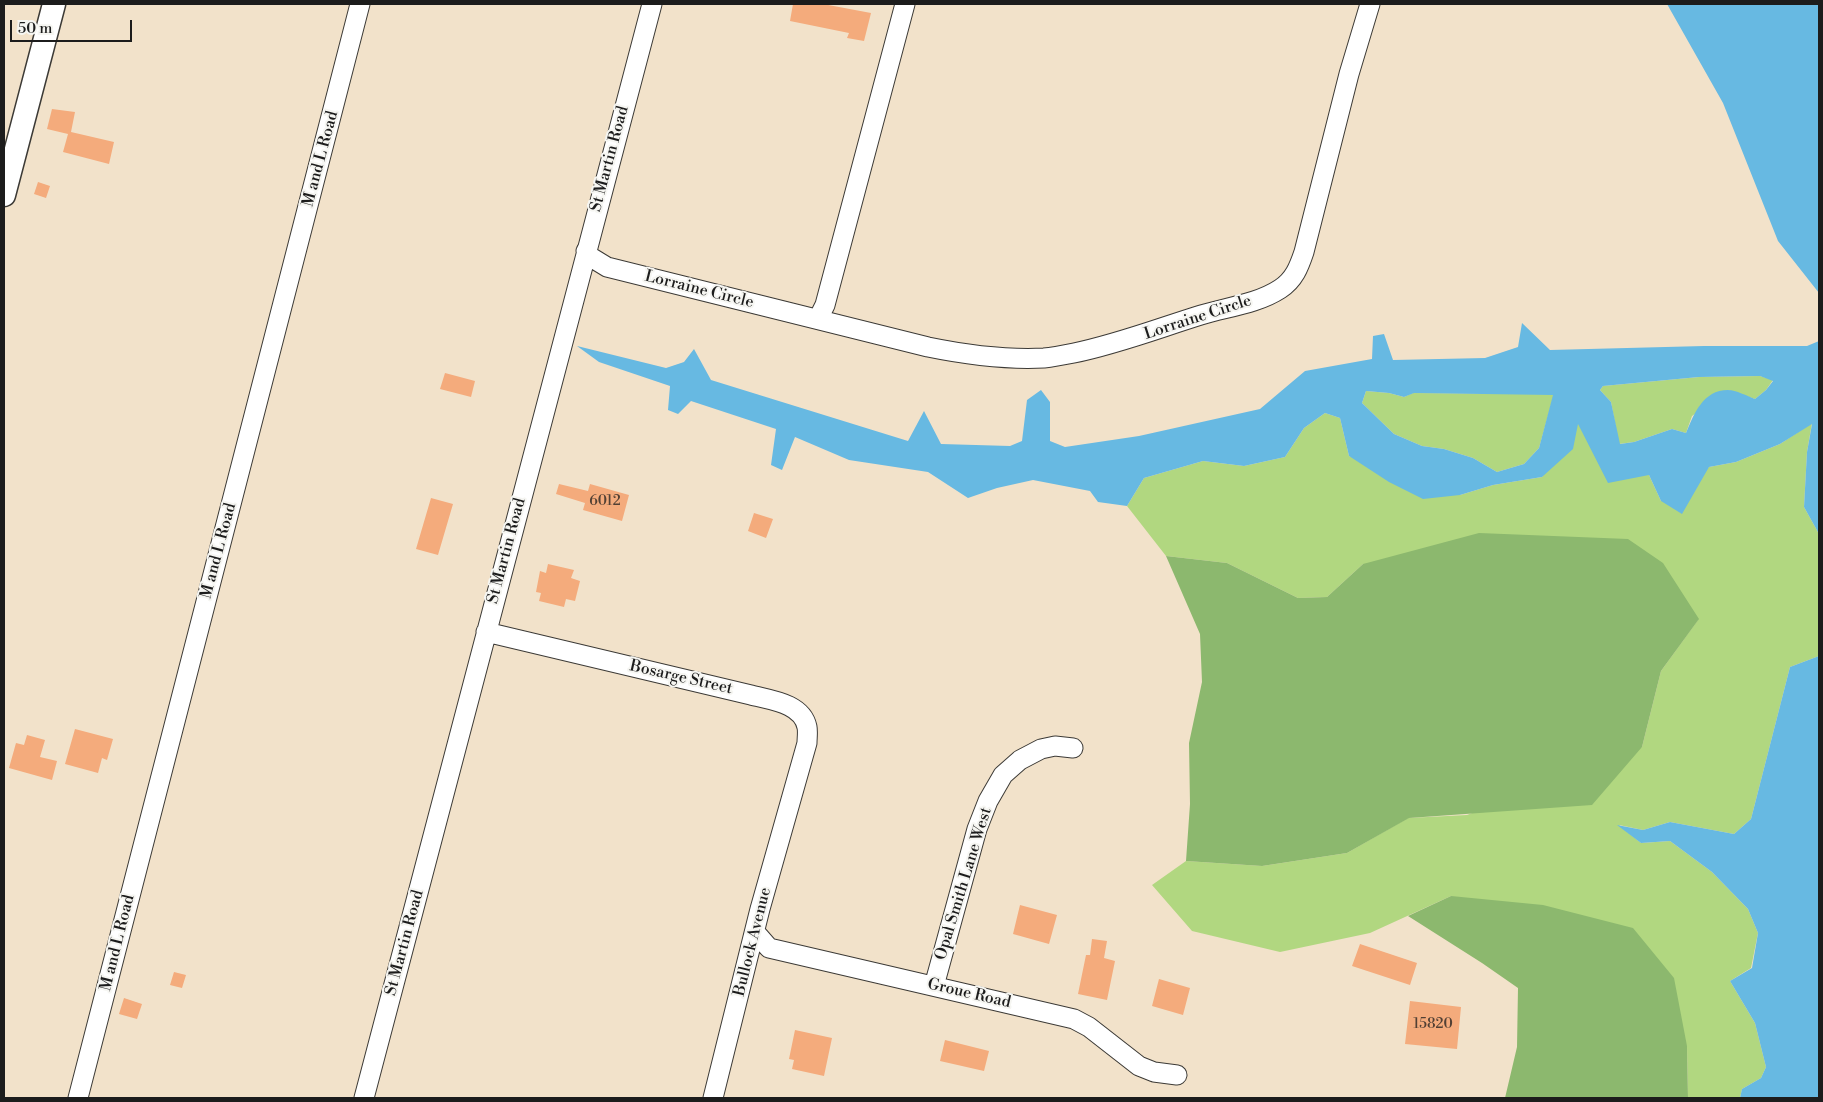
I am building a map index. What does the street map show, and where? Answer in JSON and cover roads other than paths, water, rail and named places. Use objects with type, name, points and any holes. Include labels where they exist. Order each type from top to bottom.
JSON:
[{"type":"street","points":[[4,194],[54,4]]},
{"type":"street","name":"M and L Road","points":[[78,1098],[360,4]]},
{"type":"street","name":"St Martin Road","points":[[364,1098],[652,4]]},
{"type":"street","points":[[818,319],[825,305],[904,4]]},
{"type":"street","name":"Lorraine Circle","points":[[586,252],[589,256],[607,267],[928,347],[976,356],[1014,359],[1047,358],[1090,350],[1249,302],[1278,290],[1287,284],[1297,272],[1304,252],[1349,74],[1370,4]]},
{"type":"street","name":"Bosarge Street","points":[[486,632],[785,704],[794,708],[807,726],[807,743],[795,786]]},
{"type":"street","name":"Opal Smith Lane West","points":[[934,986],[977,829],[988,801],[1003,775],[1020,760],[1041,749],[1055,746],[1073,748]]},
{"type":"street","name":"Bullock Avenue","points":[[712,1098],[795,786]]},
{"type":"street","name":"Groue Road","points":[[755,932],[770,948],[1074,1019],[1088,1027],[1139,1066],[1154,1072],[1177,1075]]},
{"type":"water","points":[[1667,4],[1819,4],[1819,293],[1778,241],[1723,103]]},
{"type":"water","points":[[1522,323],[1550,350],[1704,346],[1807,346],[1819,341],[1819,534],[1804,507],[1807,452],[1812,424],[1780,444],[1736,462],[1709,467],[1682,514],[1661,501],[1649,475],[1608,483],[1578,424],[1573,449],[1542,477],[1493,485],[1460,495],[1423,499],[1389,482],[1349,456],[1340,418],[1325,413],[1304,428],[1285,457],[1244,466],[1203,461],[1144,478],[1127,506],[1098,502],[1090,491],[1033,480],[997,488],[968,498],[928,472],[849,460],[795,437],[782,470],[771,465],[776,429],[691,401],[678,414],[668,410],[670,386],[599,362],[577,346],[666,368],[684,362],[694,349],[711,380],[908,441],[924,411],[941,444],[1010,446],[1022,441],[1027,400],[1041,390],[1050,402],[1050,441],[1065,447],[1139,436],[1260,409],[1305,371],[1372,359],[1373,336],[1384,334],[1393,360],[1485,358],[1518,347]],"holes":[[[1760,376],[1773,381],[1755,399],[1731,390],[1712,394],[1696,411],[1686,433],[1672,429],[1634,442],[1620,444],[1611,402],[1600,390],[1603,386],[1699,377]],[[1366,391],[1389,393],[1404,397],[1414,393],[1553,395],[1539,448],[1524,464],[1497,472],[1473,458],[1444,449],[1422,446],[1394,434],[1362,403]]]},
{"type":"water","points":[[1819,656],[1819,1098],[1740,1098],[1742,1089],[1761,1078],[1766,1067],[1755,1023],[1730,981],[1752,968],[1758,933],[1748,909],[1712,872],[1670,841],[1641,843],[1617,825],[1643,830],[1670,822],[1734,834],[1751,819],[1790,667]]}]
